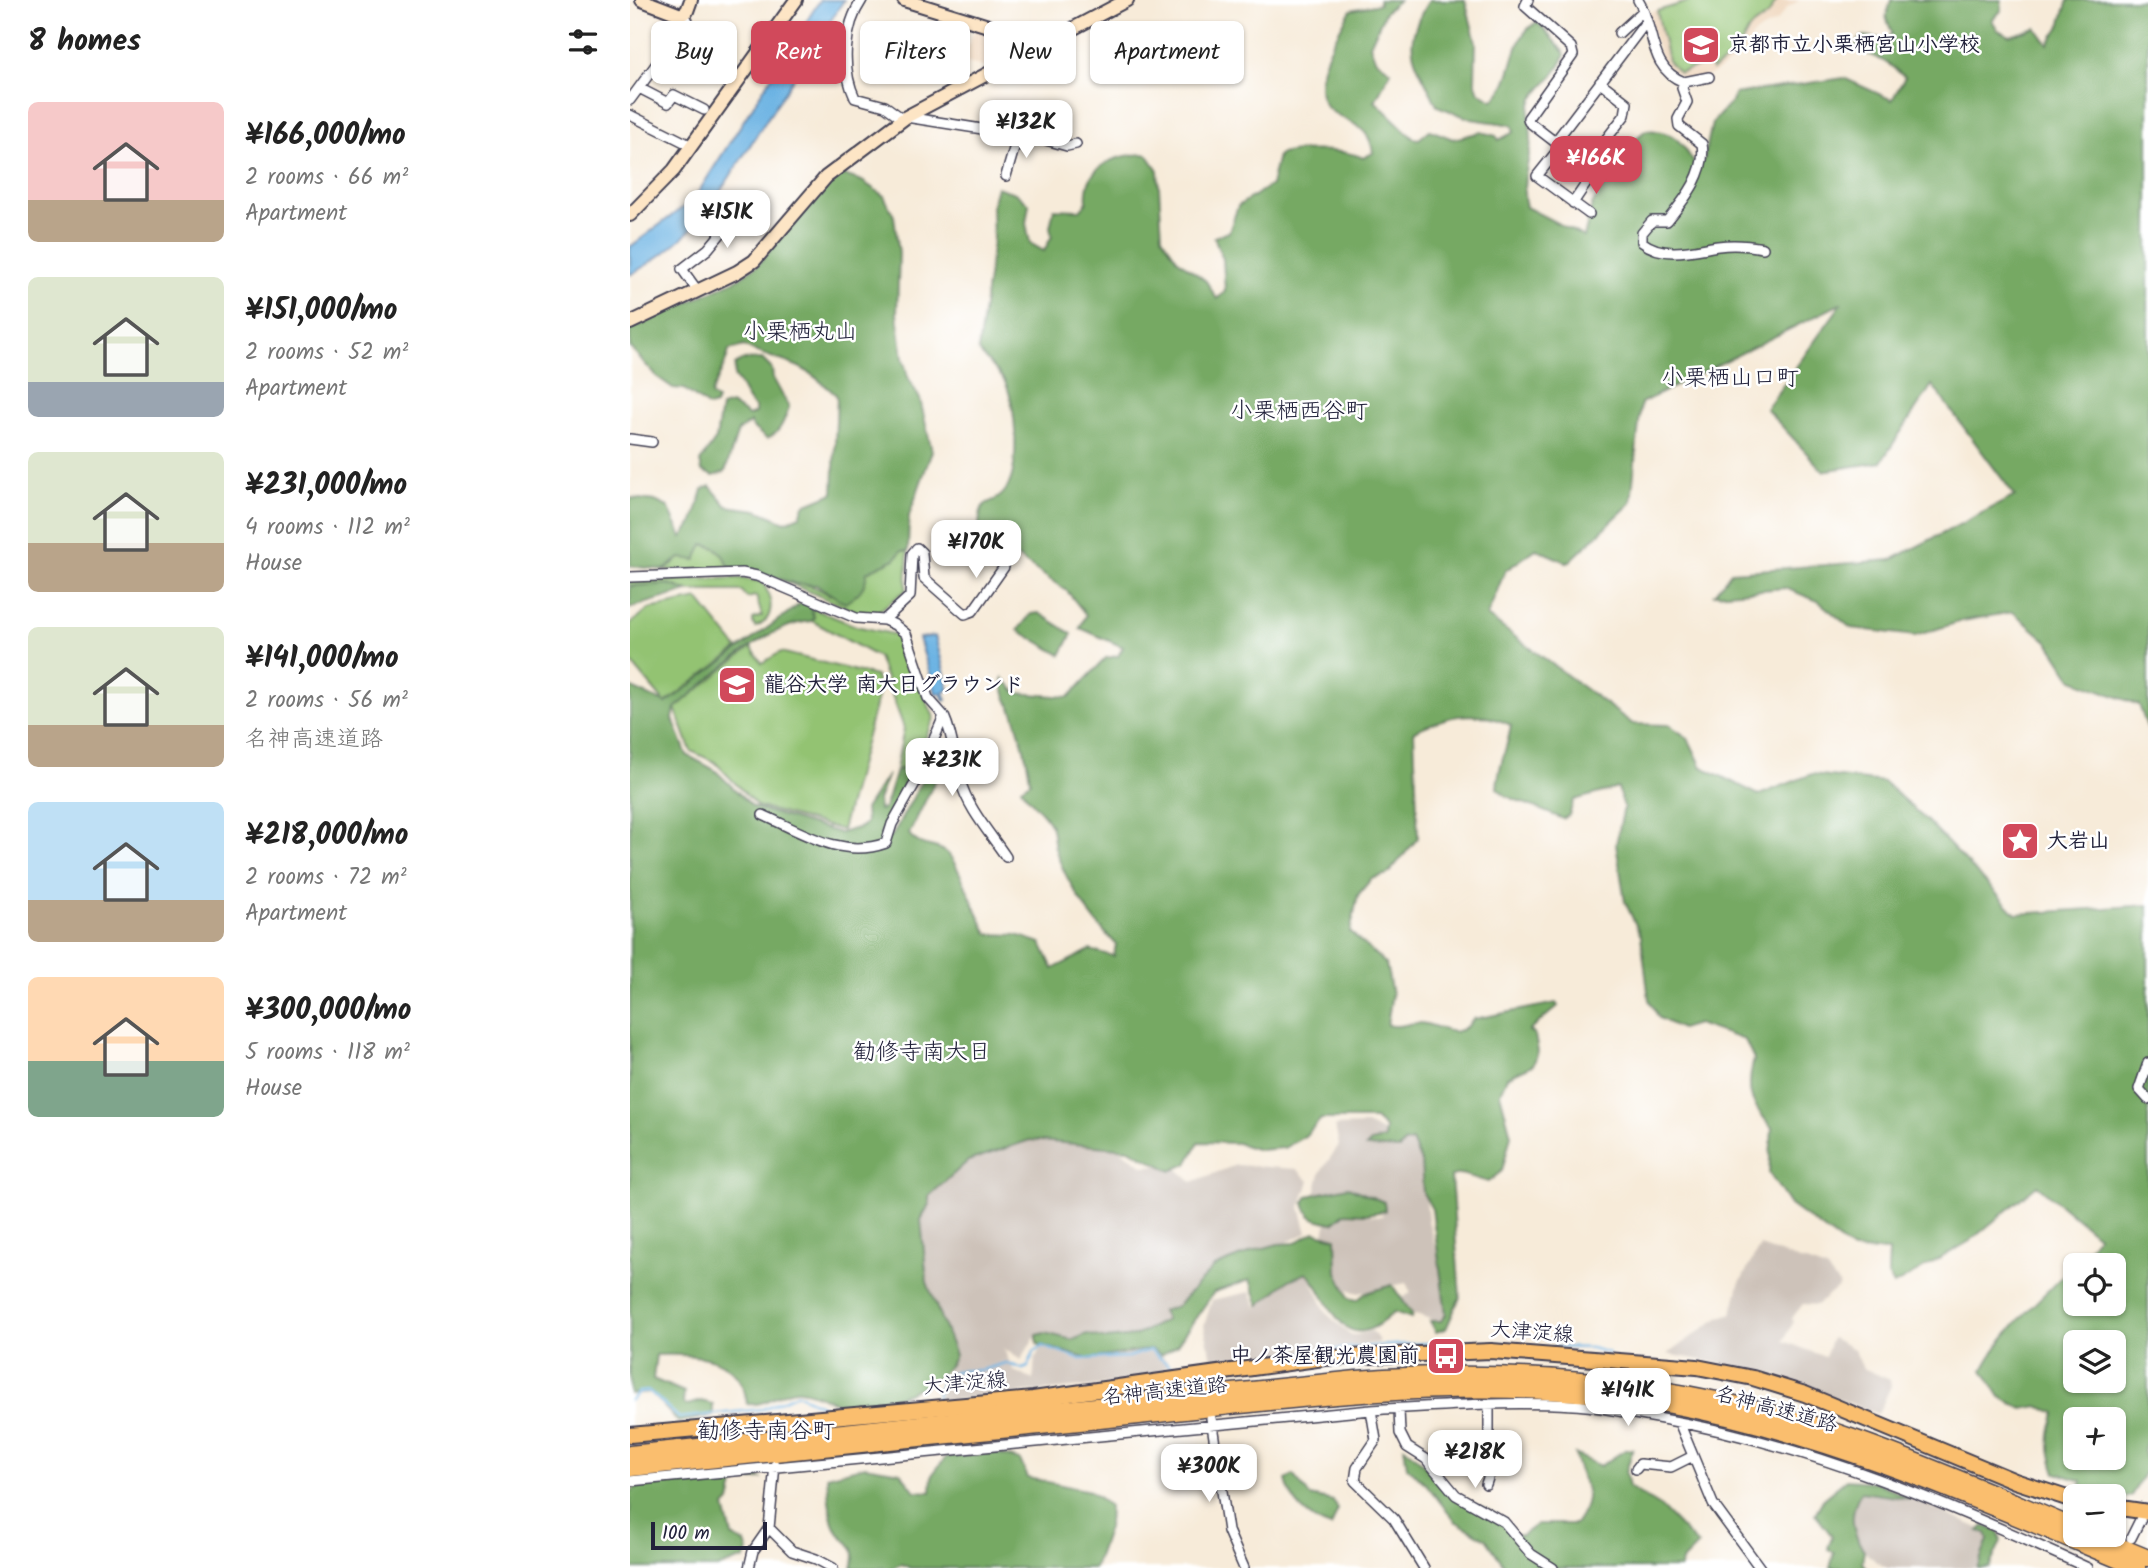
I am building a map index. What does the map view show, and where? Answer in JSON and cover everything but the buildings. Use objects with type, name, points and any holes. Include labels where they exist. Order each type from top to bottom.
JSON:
[{"type":"highway","name":"名神高速道路","points":[[630,1454],[1357,1379],[1446,1374],[1526,1374],[1672,1390],[1750,1407],[1857,1439],[2063,1523]]},
{"type":"highway","name":"名神高速道路","points":[[630,1468],[1333,1395],[1445,1388],[1539,1390],[1668,1405],[1796,1435],[1910,1475],[2138,1568]]},
{"type":"highway","points":[[2121,1547],[2148,1558]]},
{"type":"main road","name":"大津淀線","points":[[630,1435],[773,1425],[1033,1399],[1208,1378],[1349,1356],[1457,1356],[1640,1362],[1753,1378],[1805,1394],[2025,1485],[2063,1497]]},
{"type":"main road","points":[[2126,1509],[2146,1512]]},
{"type":"street","points":[[642,0],[677,14],[684,14]]},
{"type":"street","points":[[684,14],[691,0]]},
{"type":"street","points":[[630,215],[674,170],[796,0]]},
{"type":"street","points":[[862,0],[852,15],[848,28],[850,87],[855,98],[894,110],[905,118],[1018,135],[1067,146],[1076,144]]},
{"type":"street","points":[[904,0],[984,25]]},
{"type":"street","points":[[1076,26],[1127,0]]},
{"type":"street","points":[[1528,0],[1525,6],[1571,47],[1573,55],[1528,118],[1594,172],[1573,203]]},
{"type":"street","points":[[1638,0],[1657,60],[1665,71],[1684,82],[1709,77]]},
{"type":"street","points":[[1619,33],[1643,10]]},
{"type":"street","points":[[684,14],[688,21]]},
{"type":"street","points":[[1588,214],[1537,176],[1600,82],[1646,22]]},
{"type":"street","points":[[630,100],[651,71]]},
{"type":"street","points":[[630,323],[737,272],[754,261],[826,177],[905,118],[984,74]]},
{"type":"street","points":[[1586,166],[1625,115],[1628,103],[1600,82]]},
{"type":"street","points":[[1684,82],[1682,88],[1687,102],[1678,119],[1679,127],[1702,144],[1704,154],[1689,194],[1667,221],[1652,221],[1642,233],[1642,242],[1651,249],[1673,252],[1693,252],[1720,246],[1763,248]]},
{"type":"street","points":[[639,88],[668,103],[674,95],[704,110]]},
{"type":"street","points":[[630,114],[691,146]]},
{"type":"street","points":[[1006,176],[1018,135]]},
{"type":"street","points":[[697,290],[682,270],[708,249],[741,215]]},
{"type":"street","points":[[630,439],[652,442]]},
{"type":"street","points":[[884,620],[910,596],[912,554],[917,548],[922,553],[924,578],[965,614],[973,611],[1004,567]]},
{"type":"street","points":[[630,577],[742,573],[757,576],[856,618],[884,620],[906,634],[929,698],[944,716],[954,736],[960,780],[970,804],[1006,857]]},
{"type":"street","points":[[763,815],[840,849],[872,848],[886,843],[892,824],[914,785],[944,716]]},
{"type":"street","points":[[2148,1063],[2139,1089],[2148,1099]]},
{"type":"street","points":[[630,1480],[1213,1422],[1399,1409],[1458,1402],[1489,1405],[1574,1405],[1679,1422],[1831,1461],[1982,1519],[2088,1568]]},
{"type":"street","points":[[1486,1483],[1489,1475],[1489,1405]]},
{"type":"street","points":[[1399,1409],[1400,1433],[1407,1447],[1426,1459],[1456,1495],[1504,1522],[1531,1554],[1553,1568]]},
{"type":"street","points":[[1371,1410],[1376,1440],[1357,1468],[1355,1481],[1394,1519],[1424,1568]]},
{"type":"street","points":[[1213,1422],[1228,1531],[1244,1568]]},
{"type":"street","points":[[1679,1422],[1713,1504],[1755,1565]]},
{"type":"street","points":[[1636,1469],[1640,1464],[1671,1467],[1693,1456]]},
{"type":"street","points":[[749,1568],[753,1551],[769,1528],[775,1466]]},
{"type":"street","points":[[2131,1538],[2146,1512]]},
{"type":"street","points":[[769,1528],[792,1551],[833,1568]]},
{"type":"shaded area","name":"京都市立小栗栖宮山小学校","points":[[1694,0],[1800,0],[1788,7],[1777,21],[1754,34],[1741,56],[1711,75],[1688,81],[1664,67],[1646,13]]},
{"type":"shaded area","points":[[976,28],[984,31],[984,67],[970,63],[970,41]]},
{"type":"shaded area","points":[[1368,1125],[1399,1140],[1414,1139],[1421,1148],[1428,1220],[1450,1303],[1439,1323],[1420,1315],[1405,1313],[1394,1302],[1411,1293],[1406,1283],[1359,1293],[1340,1288],[1321,1248],[1326,1225],[1339,1214],[1383,1216],[1375,1203],[1313,1204],[1320,1173],[1339,1145],[1335,1126]]},
{"type":"shaded area","points":[[1104,1139],[1144,1166],[1173,1165],[1192,1182],[1236,1165],[1297,1169],[1309,1181],[1300,1207],[1307,1233],[1216,1274],[1175,1314],[1136,1340],[1077,1342],[1034,1338],[1021,1360],[1003,1348],[1014,1371],[1033,1380],[1035,1360],[1043,1342],[1155,1347],[1168,1363],[1162,1374],[1103,1385],[939,1401],[942,1382],[952,1360],[923,1301],[911,1196],[968,1140]]},
{"type":"shaded area","points":[[1760,1246],[1826,1269],[1840,1286],[1817,1305],[1803,1304],[1792,1318],[1793,1323],[1784,1341],[1825,1357],[1832,1338],[1854,1349],[1863,1368],[1890,1380],[1891,1386],[1878,1414],[1768,1372],[1667,1354],[1720,1317],[1732,1313],[1739,1284]]},
{"type":"shaded area","points":[[1307,1272],[1327,1314],[1352,1336],[1372,1331],[1380,1342],[1214,1367],[1204,1326],[1212,1300],[1250,1292],[1257,1308],[1288,1278]]},
{"type":"shaded area","points":[[1860,1491],[1915,1500],[1990,1533],[1981,1568],[1886,1568],[1869,1556],[1853,1538],[1850,1519]]},
{"type":"green space","points":[[1379,0],[1399,0],[1385,12],[1370,45],[1375,59],[1391,71],[1375,101],[1413,138],[1419,139],[1430,130],[1453,139],[1481,132],[1496,136],[1499,140],[1514,132],[1512,125],[1471,119],[1437,106],[1417,65],[1412,43],[1414,31],[1429,0],[1465,0],[1476,42],[1475,81],[1479,92],[1493,100],[1506,82],[1521,38],[1537,22],[1565,54],[1559,67],[1531,104],[1531,142],[1524,200],[1526,207],[1584,237],[1592,205],[1622,150],[1646,130],[1664,132],[1676,138],[1694,163],[1704,160],[1712,123],[1733,100],[1734,94],[1844,78],[1892,100],[1905,77],[1886,62],[1857,49],[1856,43],[1863,36],[1887,39],[1892,33],[1886,17],[1891,0],[2001,0],[2002,10],[1992,20],[1998,30],[2010,36],[2036,28],[2048,44],[2060,26],[2068,0],[2148,0],[2148,730],[2139,705],[2073,680],[2048,642],[2013,612],[1962,621],[1915,636],[1851,628],[1818,601],[1785,588],[1714,594],[1731,572],[1891,560],[2015,496],[1932,385],[1881,462],[1823,471],[1766,409],[1842,303],[1641,403],[1631,503],[1568,563],[1536,549],[1505,571],[1487,616],[1633,724],[1669,725],[1688,738],[1702,767],[1759,795],[1812,774],[1884,782],[1928,822],[2016,914],[2148,905],[2148,1439],[2143,1451],[2148,1467],[2131,1496],[2126,1497],[2126,1484],[2081,1484],[2082,1481],[2056,1473],[2050,1450],[2050,1436],[2056,1413],[2038,1406],[2023,1409],[2000,1397],[1983,1370],[2007,1333],[2063,1276],[2063,1316],[2126,1316],[2126,1253],[2084,1253],[2098,1236],[2037,1185],[1970,1241],[1894,1285],[1888,1275],[1889,1251],[1852,1250],[1790,1205],[1769,1173],[1772,1128],[1751,1096],[1750,1080],[1754,1059],[1745,1040],[1697,1024],[1681,1029],[1659,1018],[1649,1000],[1641,936],[1625,902],[1616,844],[1624,807],[1618,788],[1574,800],[1569,815],[1563,819],[1506,796],[1497,788],[1511,725],[1473,715],[1451,718],[1414,731],[1418,838],[1388,874],[1371,879],[1358,895],[1350,932],[1386,964],[1392,994],[1387,1025],[1424,1023],[1452,1032],[1466,1027],[1474,1019],[1556,1003],[1558,1006],[1529,1031],[1535,1035],[1538,1052],[1533,1065],[1507,1077],[1500,1093],[1511,1135],[1502,1171],[1488,1182],[1461,1174],[1451,1176],[1460,1297],[1446,1329],[1436,1332],[1430,1321],[1441,1321],[1446,1314],[1432,1209],[1423,1193],[1421,1162],[1412,1141],[1404,1143],[1399,1149],[1366,1147],[1371,1142],[1384,1139],[1385,1128],[1375,1119],[1321,1119],[1305,1136],[1284,1148],[1259,1150],[1237,1143],[1199,1142],[1187,1164],[1171,1171],[1129,1149],[1030,1140],[968,1161],[929,1196],[929,1204],[921,1220],[927,1282],[955,1355],[948,1367],[923,1386],[890,1399],[857,1404],[843,1404],[797,1390],[761,1403],[747,1404],[743,1387],[736,1375],[726,1366],[700,1357],[656,1355],[653,1379],[684,1392],[683,1403],[687,1405],[701,1401],[713,1404],[713,1416],[678,1422],[651,1392],[630,1394],[630,687],[666,703],[804,601],[809,604],[814,617],[812,621],[794,624],[757,642],[675,708],[673,719],[687,755],[715,770],[753,807],[840,833],[861,827],[866,822],[865,809],[888,774],[878,800],[879,810],[884,809],[896,771],[902,768],[909,774],[890,819],[880,834],[892,836],[941,746],[936,779],[909,834],[918,842],[941,849],[951,857],[988,934],[1017,935],[1041,943],[1053,969],[1090,950],[1114,956],[1116,944],[1088,912],[1065,874],[1048,821],[1021,788],[1030,782],[1028,765],[1003,684],[1003,678],[1017,693],[1069,697],[1106,658],[1118,656],[1123,647],[1080,628],[1086,615],[1067,591],[979,531],[984,506],[1000,497],[1010,481],[1015,454],[1014,423],[1006,384],[978,350],[993,241],[992,205],[997,187],[1015,193],[1029,204],[1026,223],[1030,243],[1044,251],[1052,236],[1050,227],[1054,209],[1080,210],[1087,202],[1090,179],[1104,164],[1124,156],[1147,154],[1158,170],[1162,237],[1177,259],[1206,281],[1217,299],[1225,291],[1223,259],[1214,237],[1229,232],[1238,206],[1271,185],[1278,155],[1320,150],[1363,158],[1373,153],[1365,132],[1324,104],[1320,91],[1324,63],[1351,10],[1379,4]]},
{"type":"green space","name":"京都市立小栗栖宮山小学校","points":[[1694,0],[1777,0],[1768,15],[1749,29],[1736,54],[1712,70],[1708,63],[1679,73],[1668,61],[1657,11]]},
{"type":"green space","points":[[841,174],[862,181],[884,196],[894,216],[899,253],[897,314],[903,358],[908,377],[920,399],[932,451],[909,516],[908,551],[901,551],[895,559],[867,572],[860,590],[845,603],[816,585],[797,584],[747,570],[732,570],[718,550],[709,545],[703,544],[696,560],[680,558],[664,570],[630,566],[630,498],[655,501],[668,507],[682,537],[693,522],[703,490],[710,486],[727,506],[757,510],[785,522],[800,516],[804,505],[833,493],[837,396],[820,381],[801,368],[744,346],[729,350],[711,395],[717,400],[715,405],[709,407],[684,389],[673,388],[656,376],[630,347],[630,330],[738,279],[758,265],[797,217]]},
{"type":"green space","points":[[762,359],[772,369],[773,378],[789,407],[781,426],[767,439],[752,427],[751,422],[738,431],[725,472],[713,476],[702,471],[700,462],[716,439],[721,407],[731,404],[749,416],[755,413],[755,408],[734,376],[735,365],[743,360]]},
{"type":"green space","points":[[703,544],[721,550],[732,570],[664,570],[680,558],[693,555]]},
{"type":"green space","points":[[901,551],[908,551],[906,590],[875,614],[864,615],[770,575],[808,585],[829,595],[877,565],[895,559]]},
{"type":"green space","points":[[739,578],[762,582],[769,594],[770,613],[767,619],[756,627],[753,619],[762,616],[756,596],[747,598],[742,591],[688,591],[669,584],[630,586],[630,581]]},
{"type":"green space","points":[[669,584],[688,591],[630,608],[630,586]]},
{"type":"green space","points":[[698,599],[738,649],[665,703],[630,661],[630,624],[649,609]]},
{"type":"green space","points":[[809,607],[856,626],[898,635],[933,715],[934,719],[893,810],[908,774],[902,768],[896,771],[904,728],[878,657],[812,621],[814,617]]},
{"type":"green space","points":[[1039,613],[1072,634],[1061,655],[1018,630],[1031,614]]},
{"type":"green space","points":[[751,647],[762,663],[781,652],[876,676],[879,691],[842,830],[757,806],[715,762],[691,751],[675,708]]},
{"type":"green space","points":[[1348,1187],[1384,1202],[1385,1211],[1345,1213],[1333,1223],[1314,1218],[1308,1213],[1304,1203],[1308,1196]]},
{"type":"green space","points":[[1314,1232],[1336,1238],[1337,1272],[1349,1298],[1357,1300],[1366,1293],[1392,1285],[1412,1314],[1411,1318],[1394,1312],[1376,1326],[1362,1331],[1351,1330],[1341,1323],[1307,1273],[1289,1280],[1259,1305],[1250,1280],[1214,1292],[1176,1346],[1161,1355],[1151,1349],[1089,1359],[1037,1344],[1037,1335],[1045,1333],[1073,1340],[1087,1334],[1106,1339],[1135,1336],[1166,1320],[1162,1311],[1177,1306],[1214,1267],[1253,1251],[1278,1244],[1295,1243]]},
{"type":"green space","points":[[1404,1447],[1451,1492],[1497,1516],[1511,1535],[1522,1535],[1537,1524],[1575,1524],[1586,1504],[1587,1496],[1575,1454],[1600,1466],[1625,1450],[1633,1449],[1626,1472],[1629,1487],[1661,1507],[1698,1545],[1683,1560],[1680,1568],[1506,1568],[1486,1539],[1455,1521],[1426,1484],[1407,1467]]},
{"type":"green space","points":[[996,1453],[1020,1460],[1028,1478],[1090,1491],[1109,1506],[1108,1528],[1094,1568],[910,1568],[902,1564],[892,1568],[852,1568],[852,1547],[837,1532],[832,1520],[827,1476],[865,1466],[900,1472],[915,1491],[931,1492],[932,1475],[946,1457]]},
{"type":"green space","points":[[755,1474],[761,1479],[735,1481],[730,1502],[725,1507],[732,1536],[745,1543],[748,1551],[745,1558],[717,1568],[630,1568],[630,1492],[637,1487],[657,1483]]},
{"type":"green space","points":[[1293,1475],[1310,1496],[1333,1501],[1338,1509],[1331,1527],[1302,1510],[1288,1488],[1286,1480]]},
{"type":"green space","points":[[1846,1480],[1876,1482],[1911,1499],[1861,1492],[1854,1507],[1853,1522],[1856,1537],[1864,1551],[1862,1562],[1866,1568],[1830,1568],[1834,1553],[1828,1548],[1832,1536],[1815,1514],[1824,1498]]},
{"type":"green space","points":[[1984,1526],[1999,1532],[2001,1541],[1989,1568],[1977,1568],[1988,1540],[1986,1533],[1979,1531]]},
{"type":"water","points":[[820,0],[844,0],[830,21],[807,21]]},
{"type":"water","points":[[767,84],[790,84],[709,209],[673,246],[630,275],[630,247],[694,199]]},
{"type":"water","points":[[935,636],[949,690],[944,692],[947,700],[944,701],[941,693],[936,694],[919,638]]},
{"type":"waterway","points":[[936,1401],[941,1380],[955,1371],[982,1370],[1006,1363],[1023,1369],[1028,1367],[1034,1352],[1042,1346],[1079,1359],[1129,1357],[1150,1350],[1174,1369],[1358,1347],[1431,1343]]},
{"type":"waterway","points":[[1473,1343],[1505,1345]]},
{"type":"waterway","points":[[1553,1347],[1591,1348],[1609,1353]]},
{"type":"waterway","points":[[630,1400],[639,1392],[649,1391],[679,1418],[763,1409],[797,1394],[827,1408]]},
{"type":"tunnel","points":[[1457,1361],[1458,1398]]},
{"type":"place","name":"京都市立小栗栖宮山小学校","points":[[1701,45]]},
{"type":"place","name":"龍谷大学 南大日グラウンド","points":[[737,685]]},
{"type":"place","name":"大岩山","points":[[2020,841]]},
{"type":"place","name":"中ノ茶屋観光農園前","points":[[1446,1356]]},
{"type":"district","name":"小栗栖丸山","points":[[800,333]]},
{"type":"district","name":"小栗栖山口町","points":[[1730,379]]},
{"type":"district","name":"小栗栖西谷町","points":[[1299,412]]},
{"type":"district","name":"勧修寺南大日","points":[[922,1053]]},
{"type":"district","name":"勧修寺南谷町","points":[[766,1432]]}]
